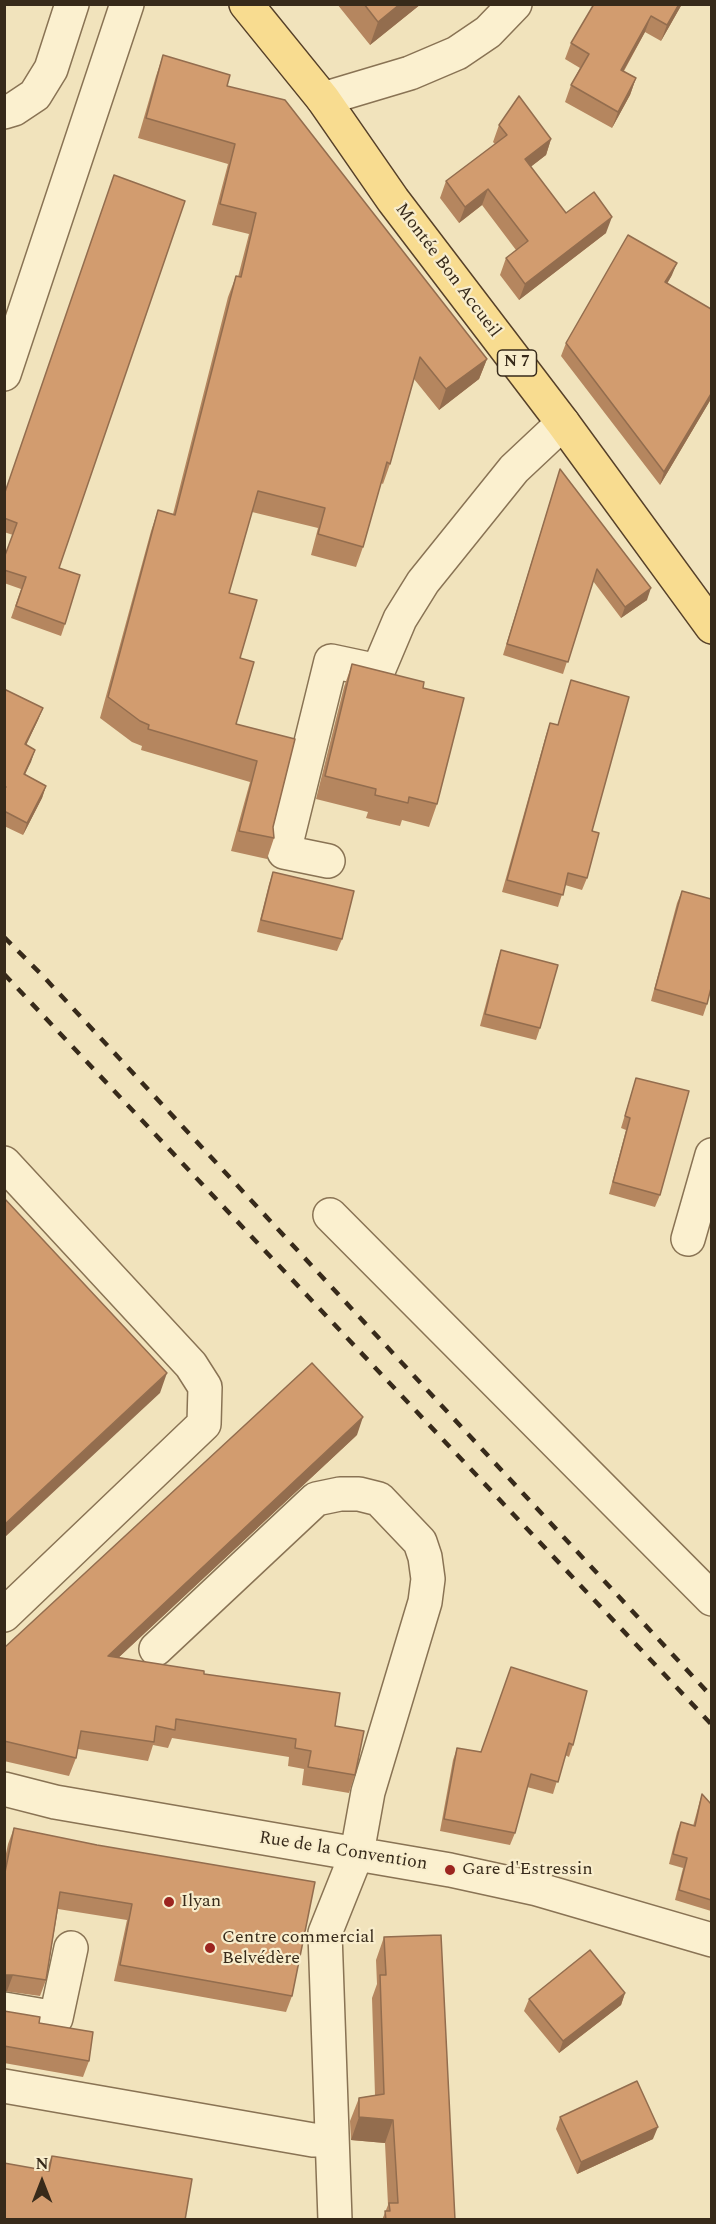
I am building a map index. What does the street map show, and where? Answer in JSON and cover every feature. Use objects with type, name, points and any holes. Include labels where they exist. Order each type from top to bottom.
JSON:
[{"type":"main road","name":"Montée Bon Accueil","points":[[246,4],[322,99],[393,200],[563,423],[711,627]]},
{"type":"street","points":[[4,112],[14,110],[35,95],[51,69],[72,4]]},
{"type":"street","points":[[4,374],[127,4]]},
{"type":"street","points":[[322,99],[410,73],[457,53],[488,32],[515,4]]},
{"type":"street","points":[[328,861],[284,852],[331,661],[378,671],[400,619],[423,582],[514,469],[563,423]]},
{"type":"street","points":[[688,1239],[711,1155]]},
{"type":"street","points":[[4,1163],[191,1365],[205,1387],[204,1424],[4,1615]]},
{"type":"street","points":[[330,1215],[711,1599]]},
{"type":"street","points":[[156,1649],[316,1499],[340,1494],[359,1494],[379,1499],[420,1542],[428,1579],[425,1602],[368,1791],[357,1853],[325,1933],[334,2220]]},
{"type":"street","name":"Rue de la Convention","points":[[4,1789],[55,1803],[450,1870],[537,1889],[711,1940]]},
{"type":"street","points":[[4,2009],[57,2018],[70,1948]]},
{"type":"street","points":[[4,2086],[314,2140],[332,2140]]},
{"type":"building","points":[[364,4],[400,4],[378,22]]},
{"type":"building","points":[[594,4],[679,4],[667,25],[651,16],[621,70],[636,78],[618,112],[571,85],[589,54],[571,43]]},
{"type":"building","points":[[163,55],[230,75],[227,86],[285,100],[487,359],[446,389],[420,357],[390,464],[387,462],[363,547],[318,534],[325,508],[258,491],[229,593],[257,600],[240,658],[254,662],[236,724],[295,739],[273,827],[274,838],[239,831],[257,761],[148,729],[149,725],[108,697],[158,510],[175,515],[236,276],[241,277],[256,213],[220,204],[235,144],[146,118]]},
{"type":"building","points":[[519,96],[551,139],[525,159],[566,213],[594,192],[612,217],[525,284],[506,258],[528,241],[488,189],[465,207],[446,181],[507,135],[499,125]]},
{"type":"building","points":[[114,175],[185,201],[59,568],[80,575],[65,624],[16,606],[26,577],[4,570],[4,558],[17,523],[4,518],[4,495]]},
{"type":"building","points":[[628,235],[677,263],[665,282],[711,309],[711,394],[664,472],[566,343]]},
{"type":"building","points":[[560,469],[651,588],[625,607],[597,569],[568,662],[507,644]]},
{"type":"building","points":[[352,664],[424,682],[423,688],[464,698],[437,804],[409,797],[408,803],[375,795],[376,789],[325,776]]},
{"type":"building","points":[[571,680],[629,697],[592,831],[599,833],[587,878],[568,873],[563,895],[507,880],[550,723],[558,725]]},
{"type":"building","points":[[4,689],[43,708],[25,744],[35,750],[24,774],[46,786],[27,823],[4,811],[4,789],[6,787],[4,786]]},
{"type":"building","points":[[273,872],[354,891],[342,939],[261,920]]},
{"type":"building","points":[[682,891],[711,899],[711,988],[707,1004],[655,989]]},
{"type":"building","points":[[501,950],[558,965],[540,1028],[485,1014]]},
{"type":"building","points":[[636,1078],[689,1091],[660,1195],[613,1182],[630,1118],[625,1116]]},
{"type":"building","points":[[4,1198],[167,1373],[4,1525]]},
{"type":"building","points":[[312,1363],[363,1417],[108,1656],[204,1671],[204,1674],[340,1693],[335,1726],[364,1731],[355,1775],[308,1767],[311,1751],[295,1748],[296,1739],[176,1719],[175,1730],[156,1726],[154,1742],[81,1731],[76,1758],[4,1741],[4,1648]]},
{"type":"building","points":[[511,1667],[587,1691],[573,1745],[569,1743],[558,1782],[531,1774],[515,1833],[444,1819],[457,1748],[481,1752]]},
{"type":"building","points":[[702,1794],[711,1804],[711,1900],[679,1890],[687,1858],[673,1854],[681,1822],[695,1826]]},
{"type":"building","points":[[14,1828],[97,1845],[315,1882],[292,1996],[120,1965],[132,1904],[60,1892],[46,1980],[4,1975],[4,1877]]},
{"type":"building","points":[[441,1935],[455,2220],[386,2220],[385,2211],[390,2211],[389,2203],[398,2203],[393,2120],[359,2117],[359,2098],[384,2094],[380,1975],[386,1975],[384,1937]]},
{"type":"building","points":[[590,1950],[625,1993],[563,2041],[529,1999]]},
{"type":"building","points":[[4,2011],[40,2017],[39,2023],[93,2032],[89,2061],[4,2046]]},
{"type":"building","points":[[637,2081],[658,2127],[581,2162],[560,2117]]},
{"type":"building","points":[[52,2156],[192,2179],[185,2220],[4,2220],[4,2163],[49,2171]]},
{"type":"railway","points":[[4,937],[42,975],[712,1697]]},
{"type":"railway","points":[[4,974],[712,1725]]},
{"type":"place","name":"Gare d'Estressin","points":[[450,1870]]},
{"type":"place","name":"Ilyan","points":[[169,1902]]},
{"type":"place","name":"Centre commercial Belvédère","points":[[210,1948]]}]
